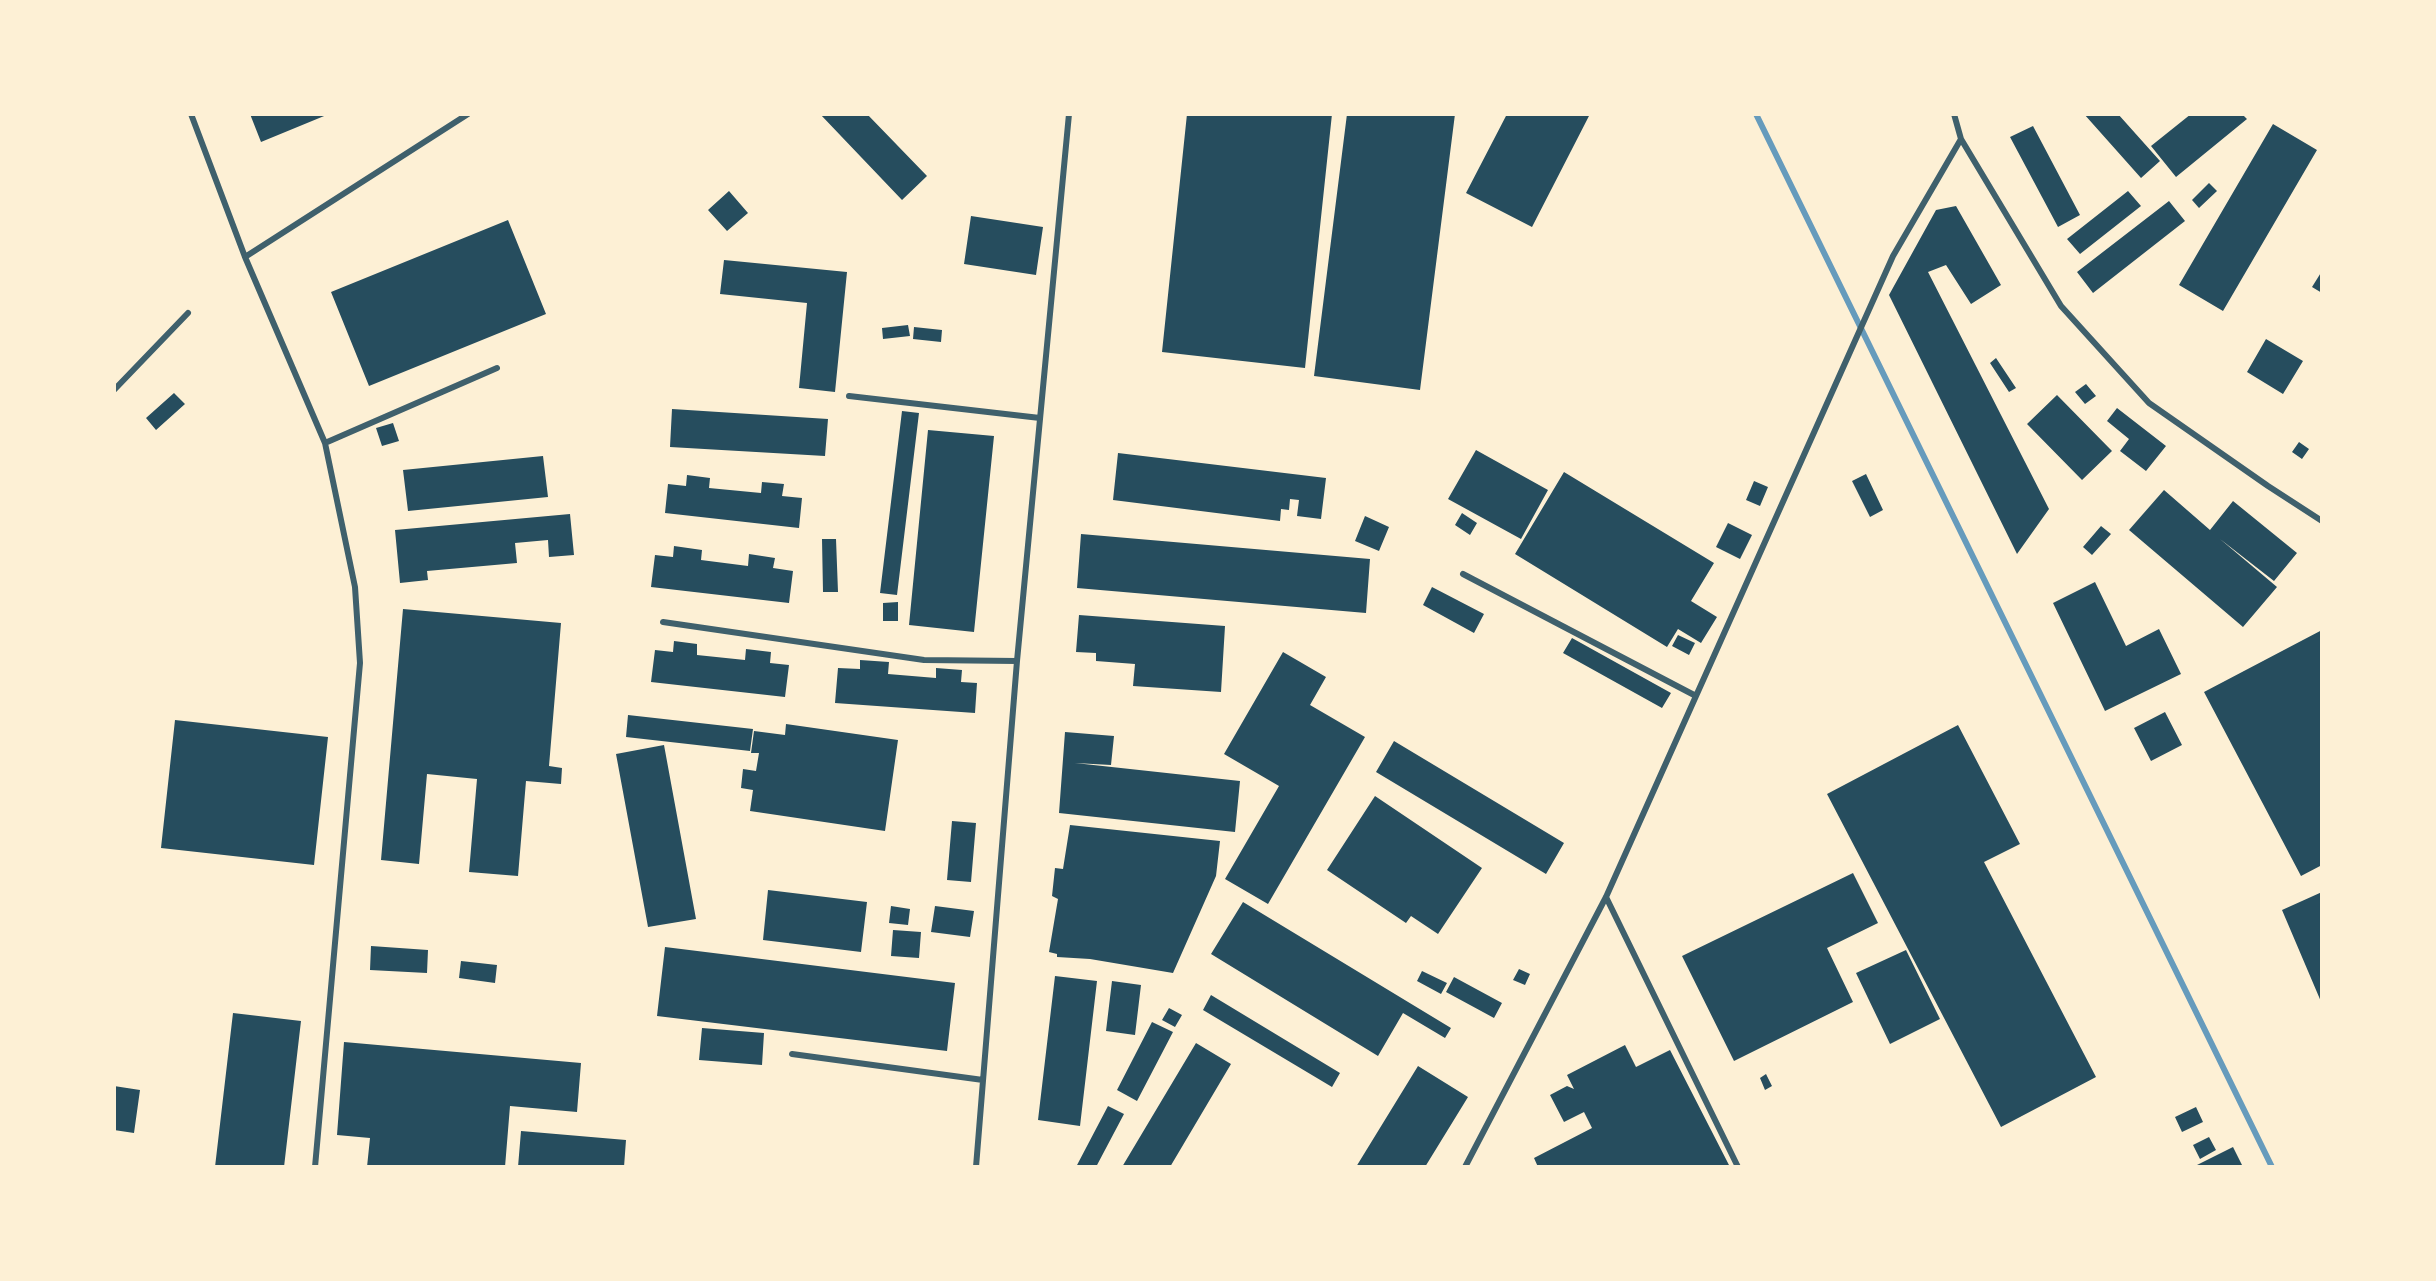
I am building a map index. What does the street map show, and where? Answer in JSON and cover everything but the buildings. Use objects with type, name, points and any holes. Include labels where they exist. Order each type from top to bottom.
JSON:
[{"type":"lane","points":[[191,114],[245,257],[325,443],[355,587],[360,663],[315,1167]]},
{"type":"lane","points":[[245,257],[468,114]]},
{"type":"lane","points":[[976,1167],[1017,661],[1069,114]]},
{"type":"lane","points":[[1954,114],[1961,139],[2061,306],[2149,403],[2322,521]]},
{"type":"lane","points":[[1465,1167],[1606,897],[1893,256],[1961,139]]},
{"type":"lane","points":[[114,390],[188,313]]},
{"type":"lane","points":[[325,443],[497,368]]},
{"type":"lane","points":[[849,396],[1040,418]]},
{"type":"lane","points":[[1463,574],[1696,696]]},
{"type":"lane","points":[[663,622],[924,660],[1017,661]]},
{"type":"lane","points":[[1606,897],[1738,1167]]},
{"type":"lane","points":[[792,1054],[983,1080]]},
{"type":"waterway","points":[[1756,114],[2272,1167]]}]
